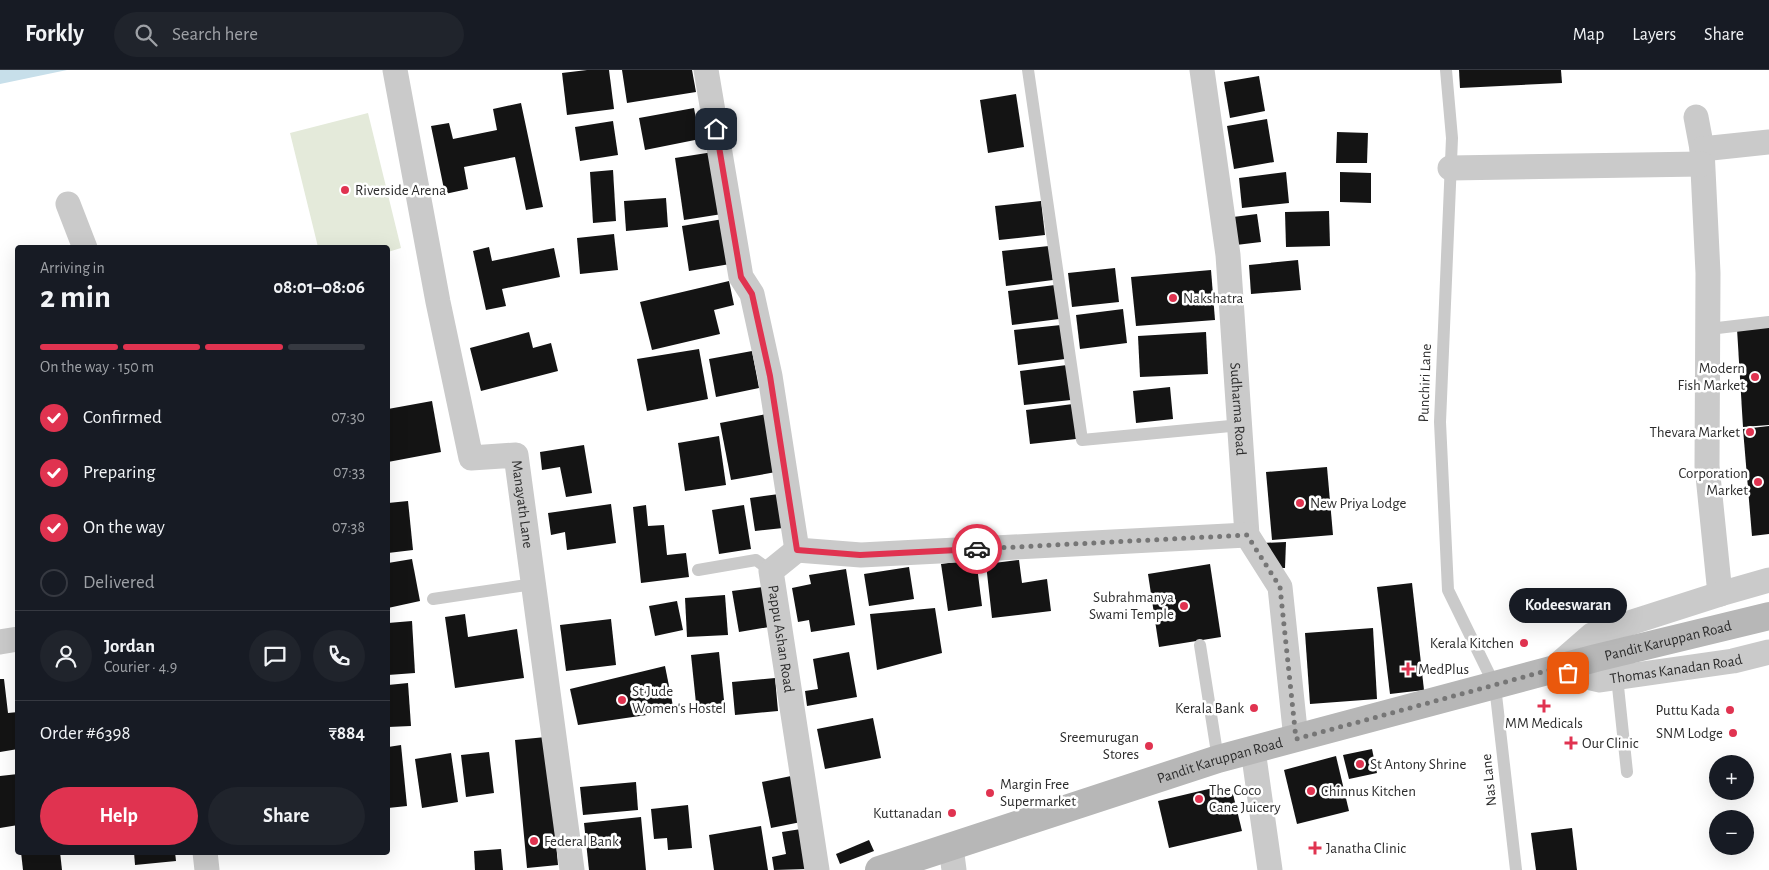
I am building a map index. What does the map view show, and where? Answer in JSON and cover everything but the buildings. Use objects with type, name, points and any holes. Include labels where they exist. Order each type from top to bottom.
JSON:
[{"type":"main road","name":"Pandit Karuppan Road","points":[[879,870],[952,858],[1218,760],[1553,669],[1769,616]]},
{"type":"street","name":"Manayath Lane","points":[[395,70],[438,302],[471,458],[516,455],[572,870]]},
{"type":"street","points":[[706,70],[741,277],[752,294],[770,376],[797,550],[860,555],[1247,535]]},
{"type":"street","name":"Sudharma Road","points":[[1202,70],[1228,255],[1247,535],[1280,587],[1296,739]]},
{"type":"street","points":[[1696,117],[1702,156],[1709,329],[1707,466],[1720,594]]},
{"type":"street","points":[[1450,168],[1702,156],[1769,142]]},
{"type":"street","points":[[68,204],[84,245]]},
{"type":"street","name":"Pappu Ashan Road","points":[[797,550],[771,571],[817,870]]},
{"type":"street","points":[[1553,669],[1592,636],[1769,580]]},
{"type":"street","points":[[0,642],[15,640]]},
{"type":"street","name":"Thomas Kanadan Road","points":[[1553,669],[1600,680],[1733,661],[1769,652]]},
{"type":"street","points":[[1254,750],[1270,870]]},
{"type":"street","points":[[205,855],[207,870]]},
{"type":"lane","points":[[1028,70],[1082,440],[1241,425]]},
{"type":"lane","name":"Punchiri Lane","points":[[1446,70],[1452,138],[1440,422],[1448,590],[1495,686]]},
{"type":"lane","points":[[1709,329],[1769,322]]},
{"type":"lane","points":[[698,570],[756,560],[771,571]]},
{"type":"lane","points":[[433,599],[533,584]]},
{"type":"lane","points":[[1200,645],[1218,760]]},
{"type":"lane","points":[[1617,677],[1627,772]]},
{"type":"lane","name":"Nas Lane","points":[[1495,686],[1516,870]]},
{"type":"green space","name":"Riverside Arena","points":[[368,113],[401,248],[390,251],[390,245],[318,245],[290,133]]},
{"type":"water","points":[[0,70],[67,70],[0,84]]},
{"type":"way so far","points":[[977,549],[1247,535],[1280,587],[1296,739],[1553,669],[1568,673]]},
{"type":"place","name":"Riverside Arena","points":[[345,190]]},
{"type":"place","name":"Nakshatra","points":[[1173,298]]},
{"type":"place","name":"Modern Fish Market","points":[[1755,377]]},
{"type":"place","name":"Thevara Market","points":[[1750,432]]},
{"type":"place","name":"Corporation Market","points":[[1758,482]]},
{"type":"place","name":"New Priya Lodge","points":[[1300,503]]},
{"type":"place","name":"Subrahmanya Swami Temple","points":[[1184,606]]},
{"type":"place","name":"Kerala Kitchen","points":[[1524,643]]},
{"type":"place","name":"MedPlus","points":[[1408,669]]},
{"type":"place","name":"Kodeeswaran","points":[[1568,673]]},
{"type":"place","name":"St Jude Women's Hostel","points":[[622,700]]},
{"type":"place","name":"MM Medicals","points":[[1544,706]]},
{"type":"place","name":"Kerala Bank","points":[[1254,708]]},
{"type":"place","name":"Puttu Kada","points":[[1730,710]]},
{"type":"place","name":"SNM Lodge","points":[[1733,733]]},
{"type":"place","name":"Our Clinic","points":[[1571,743]]},
{"type":"place","name":"Sreemurugan Stores","points":[[1149,746]]},
{"type":"place","name":"St Antony Shrine","points":[[1360,764]]},
{"type":"place","name":"Chinnus Kitchen","points":[[1311,791]]},
{"type":"place","name":"Margin Free Supermarket","points":[[990,793]]},
{"type":"place","name":"The Coco Cane Juicery","points":[[1199,799]]},
{"type":"place","name":"Kuttanadan","points":[[952,813]]},
{"type":"place","name":"Federal Bank","points":[[534,841]]},
{"type":"place","name":"Janatha Clinic","points":[[1315,848]]},
{"type":"route","points":[[716,129],[741,277],[752,294],[770,376],[797,550],[860,555],[977,549]]}]
